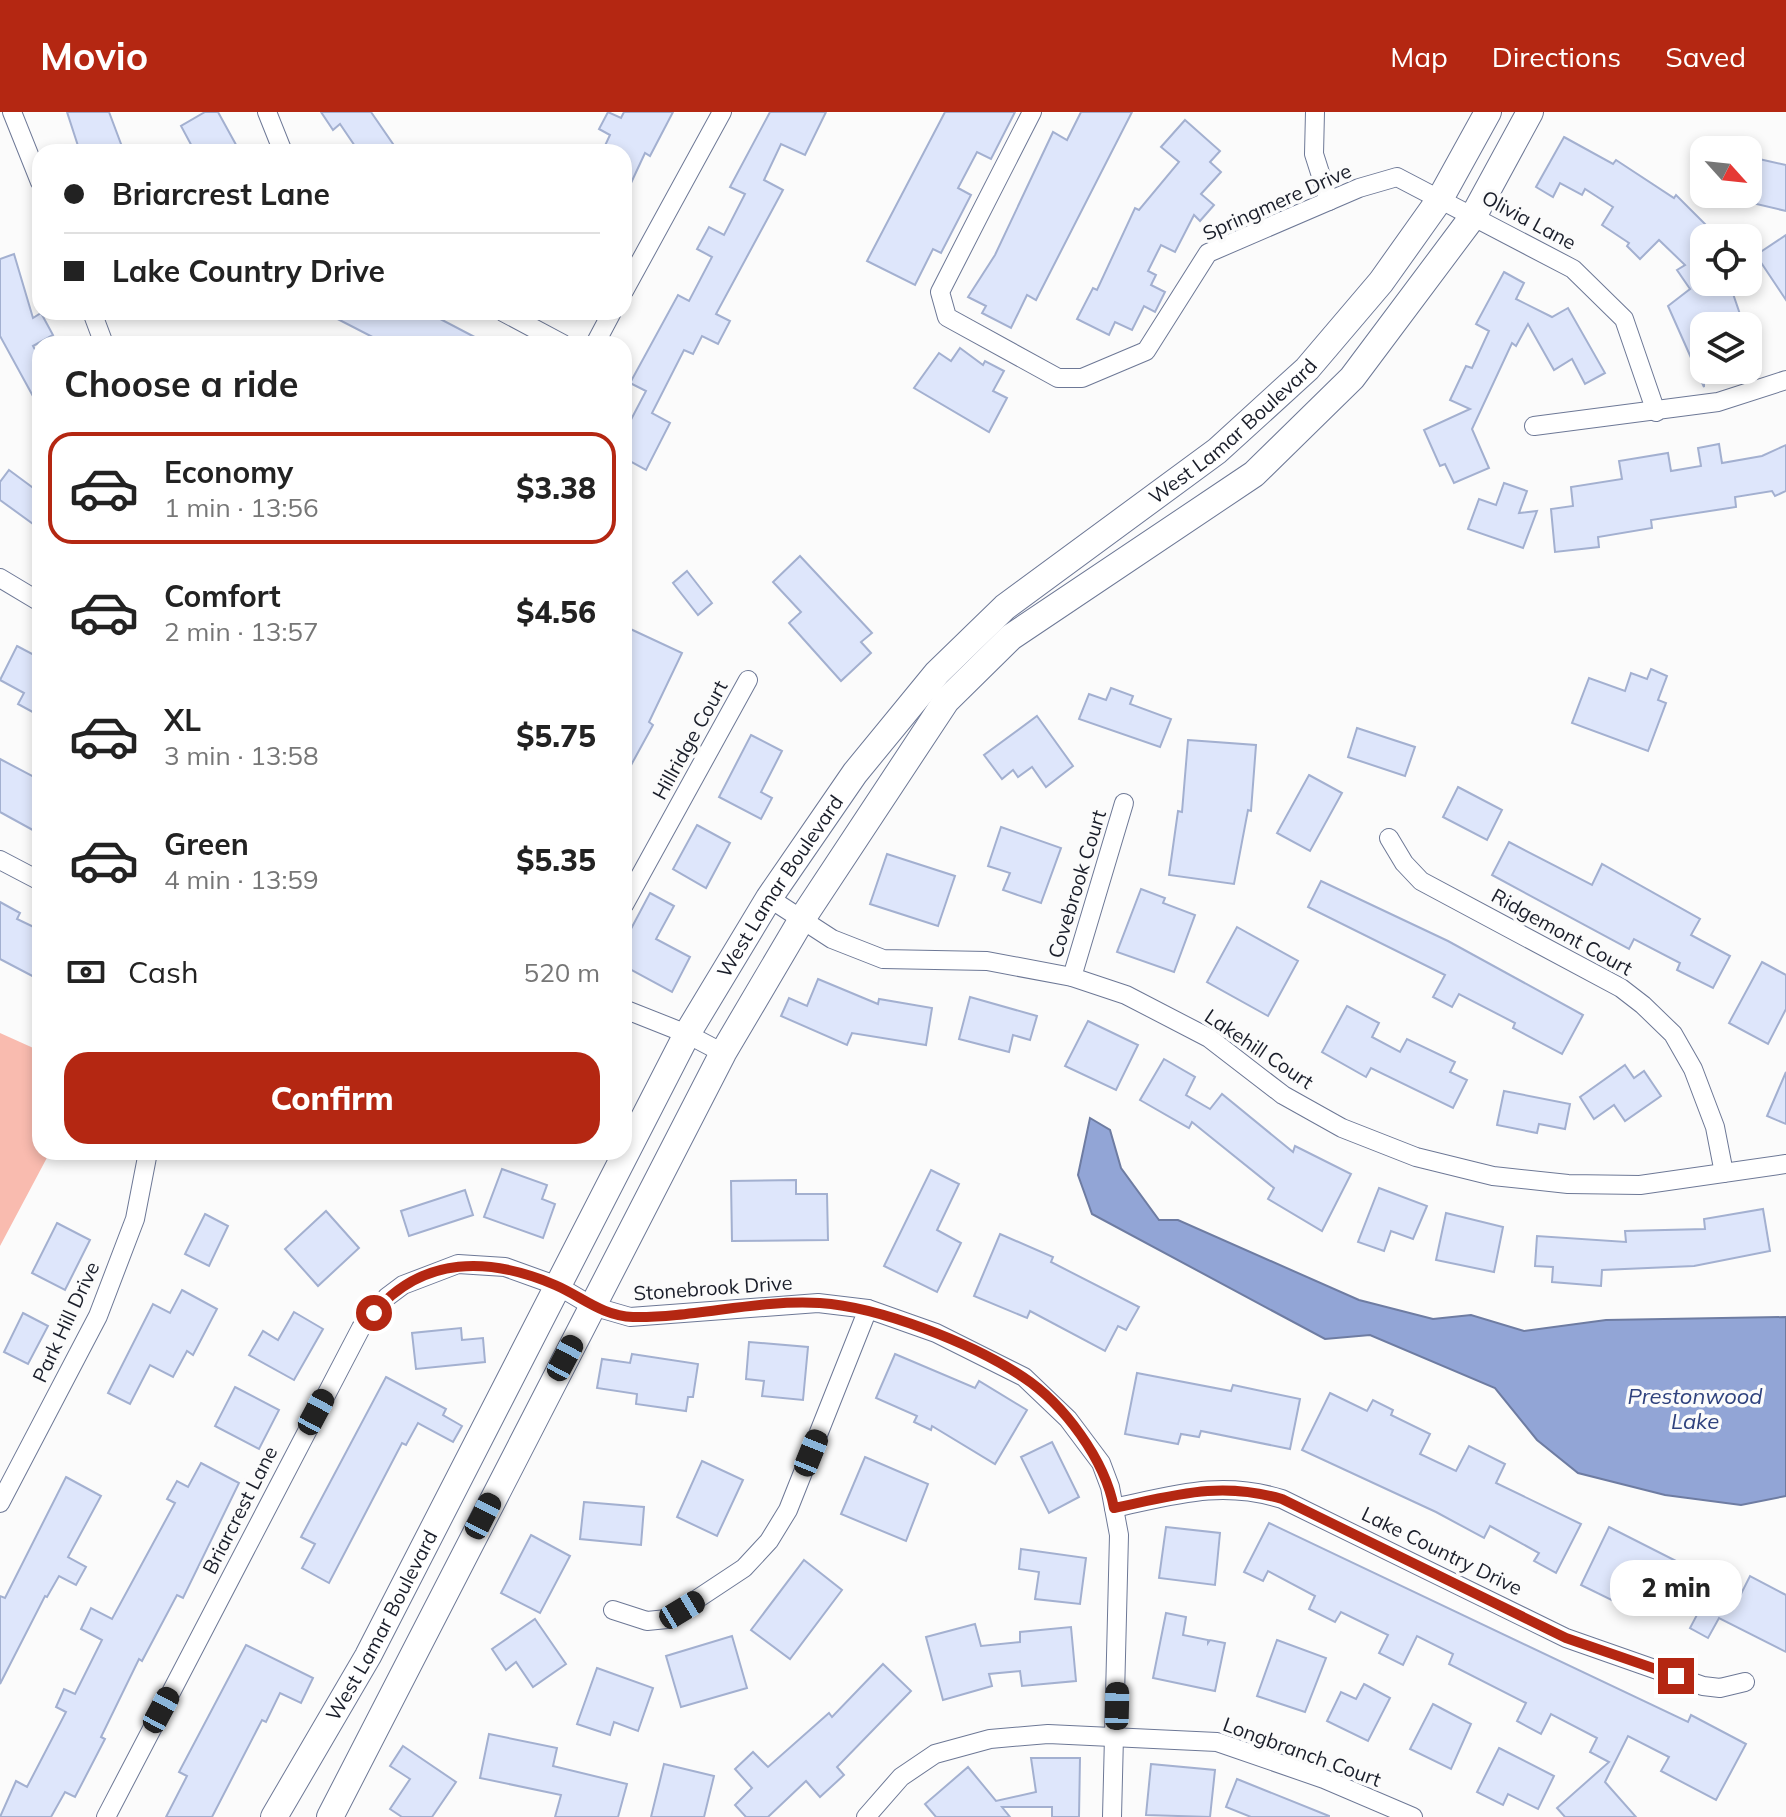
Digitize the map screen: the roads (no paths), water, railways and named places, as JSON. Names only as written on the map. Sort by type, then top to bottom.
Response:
[{"type":"main road","name":"West Lamar Boulevard","points":[[632,1141],[687,1034],[769,898],[855,773],[937,673],[1005,607],[1217,451],[1307,369],[1381,282],[1440,199],[1488,112]]},
{"type":"main road","name":"West Lamar Boulevard","points":[[330,1817],[723,1053],[802,919],[946,701],[1011,637],[1254,474],[1352,378],[1474,215],[1530,112]]},
{"type":"main road","name":"West Lamar Boulevard","points":[[274,1817],[368,1656],[622,1160]]},
{"type":"street","points":[[12,112],[32,162]]},
{"type":"street","points":[[267,112],[280,144]]},
{"type":"street","points":[[632,276],[722,112]]},
{"type":"street","name":"Springmere Drive","points":[[1032,112],[940,292],[947,317],[1058,378],[1082,378],[1146,351],[1208,253],[1329,201],[1397,177],[1440,199]]},
{"type":"street","points":[[1315,112],[1314,154],[1329,201]]},
{"type":"street","name":"Olivia Lane","points":[[1440,199],[1573,269],[1624,319],[1656,412]]},
{"type":"street","points":[[518,320],[548,336]]},
{"type":"street","points":[[1534,426],[1718,402],[1786,380]]},
{"type":"street","points":[[0,578],[32,597]]},
{"type":"street","name":"Hillridge Court","points":[[632,890],[748,680]]},
{"type":"street","name":"Covebrook Court","points":[[1072,977],[1124,803]]},
{"type":"street","name":"Ridgemont Court","points":[[1389,838],[1421,881],[1621,988],[1673,1034],[1705,1096],[1724,1173]]},
{"type":"street","points":[[0,860],[32,877]]},
{"type":"street","name":"Lakehill Court","points":[[769,898],[832,939],[883,959],[987,961],[1072,977],[1126,995],[1209,1038],[1283,1095],[1342,1128],[1416,1157],[1493,1176],[1568,1184],[1640,1185],[1786,1164]]},
{"type":"street","points":[[632,1012],[687,1034],[723,1053]]},
{"type":"street","name":"Park Hill Drive","points":[[0,1503],[98,1316],[135,1219],[146,1160]]},
{"type":"street","name":"Briarcrest Lane","points":[[106,1817],[361,1328],[387,1297],[403,1285],[458,1264],[505,1267],[558,1286],[592,1306]]},
{"type":"street","name":"Stonebrook Drive","points":[[592,1306],[630,1317],[818,1303],[868,1309],[936,1333],[1024,1377],[1068,1419],[1101,1463],[1119,1535],[1112,1817]]},
{"type":"street","points":[[613,1610],[647,1621],[667,1619],[744,1568],[769,1541],[788,1510],[868,1309]]},
{"type":"street","name":"Lake Country Drive","points":[[1114,1508],[1211,1488],[1251,1490],[1282,1499],[1566,1638],[1703,1686],[1720,1688],[1745,1682]]},
{"type":"street","name":"Longbranch Court","points":[[866,1817],[901,1777],[935,1754],[990,1739],[1048,1734],[1217,1742],[1324,1779],[1413,1817]]},
{"type":"water","name":"Prestonwood Lake","points":[[1090,1118],[1110,1130],[1121,1168],[1159,1220],[1178,1220],[1359,1300],[1433,1319],[1471,1315],[1524,1331],[1606,1320],[1786,1317],[1786,1496],[1741,1505],[1665,1495],[1578,1473],[1537,1440],[1495,1388],[1370,1335],[1325,1339],[1092,1214],[1078,1175]]}]
